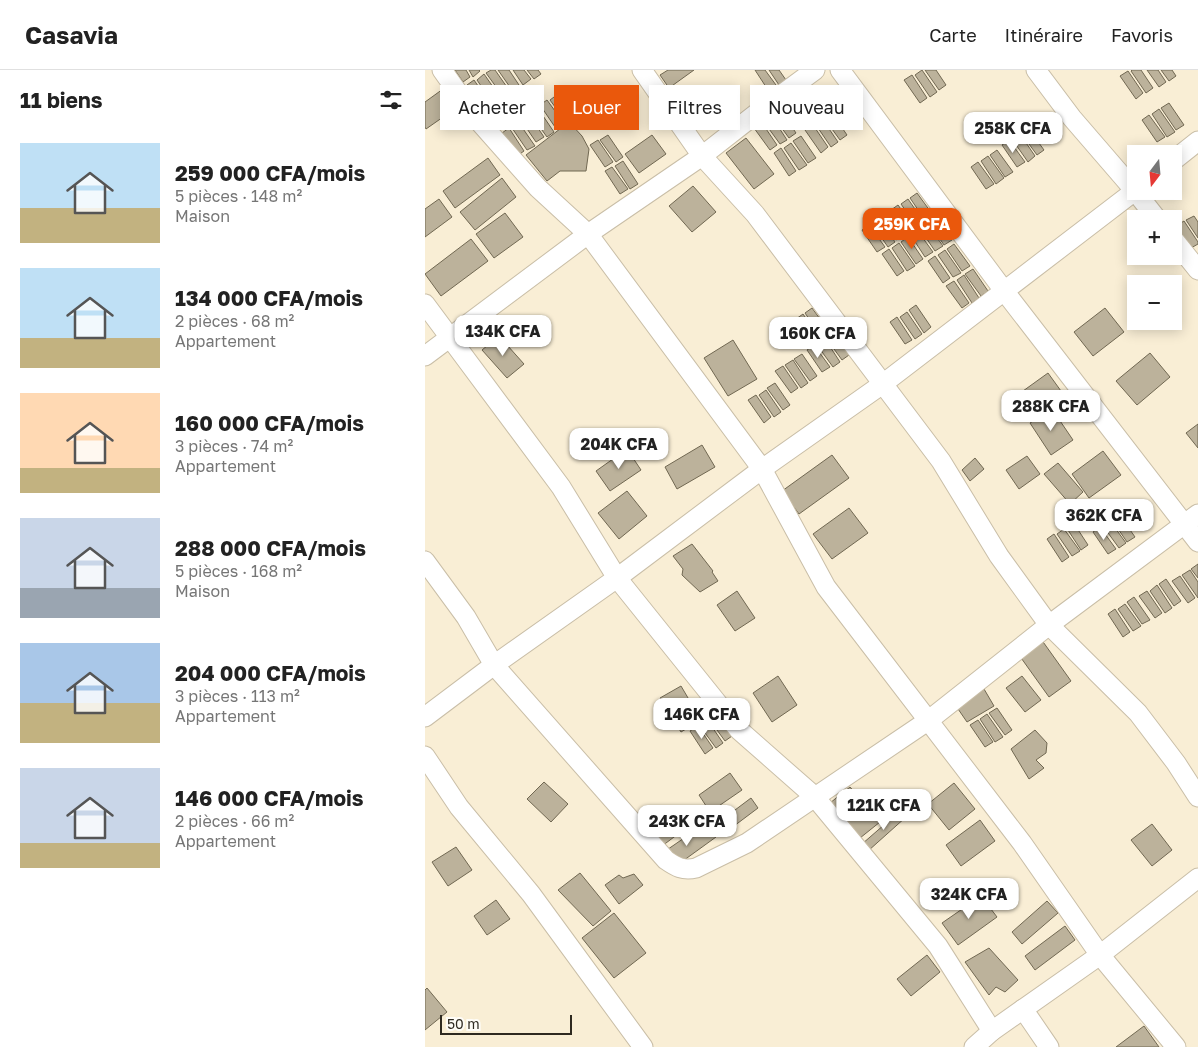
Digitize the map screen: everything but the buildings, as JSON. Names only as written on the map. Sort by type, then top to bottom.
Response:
[{"type":"street","points":[[442,70],[476,118],[538,188],[589,234],[762,469],[827,587],[1022,844],[1100,955],[1176,1047]]},
{"type":"street","points":[[643,70],[702,156],[755,214],[884,383],[941,461],[999,556],[1049,625],[1138,713],[1176,763],[1198,797]]},
{"type":"street","points":[[425,356],[589,234],[702,156],[815,70]]},
{"type":"street","points":[[840,70],[1005,292],[1191,519],[1198,542]]},
{"type":"street","points":[[1036,70],[1072,118],[1127,180]]},
{"type":"street","points":[[1183,153],[1198,141]]},
{"type":"street","points":[[425,717],[494,665],[617,578],[762,469],[884,383],[1127,197]]},
{"type":"street","points":[[1182,250],[1198,270]]},
{"type":"street","points":[[425,304],[561,487],[617,578],[739,730],[814,796],[938,946],[992,1031]]},
{"type":"street","points":[[425,561],[465,617],[494,665],[666,860],[678,868],[687,870],[696,868],[747,843],[929,720],[1049,625],[1191,519]]},
{"type":"street","points":[[425,756],[459,807],[531,894],[643,1047]]},
{"type":"street","points":[[974,1047],[992,1031],[1100,955],[1198,878]]},
{"type":"street","points":[[1023,1009],[1049,1047]]}]
